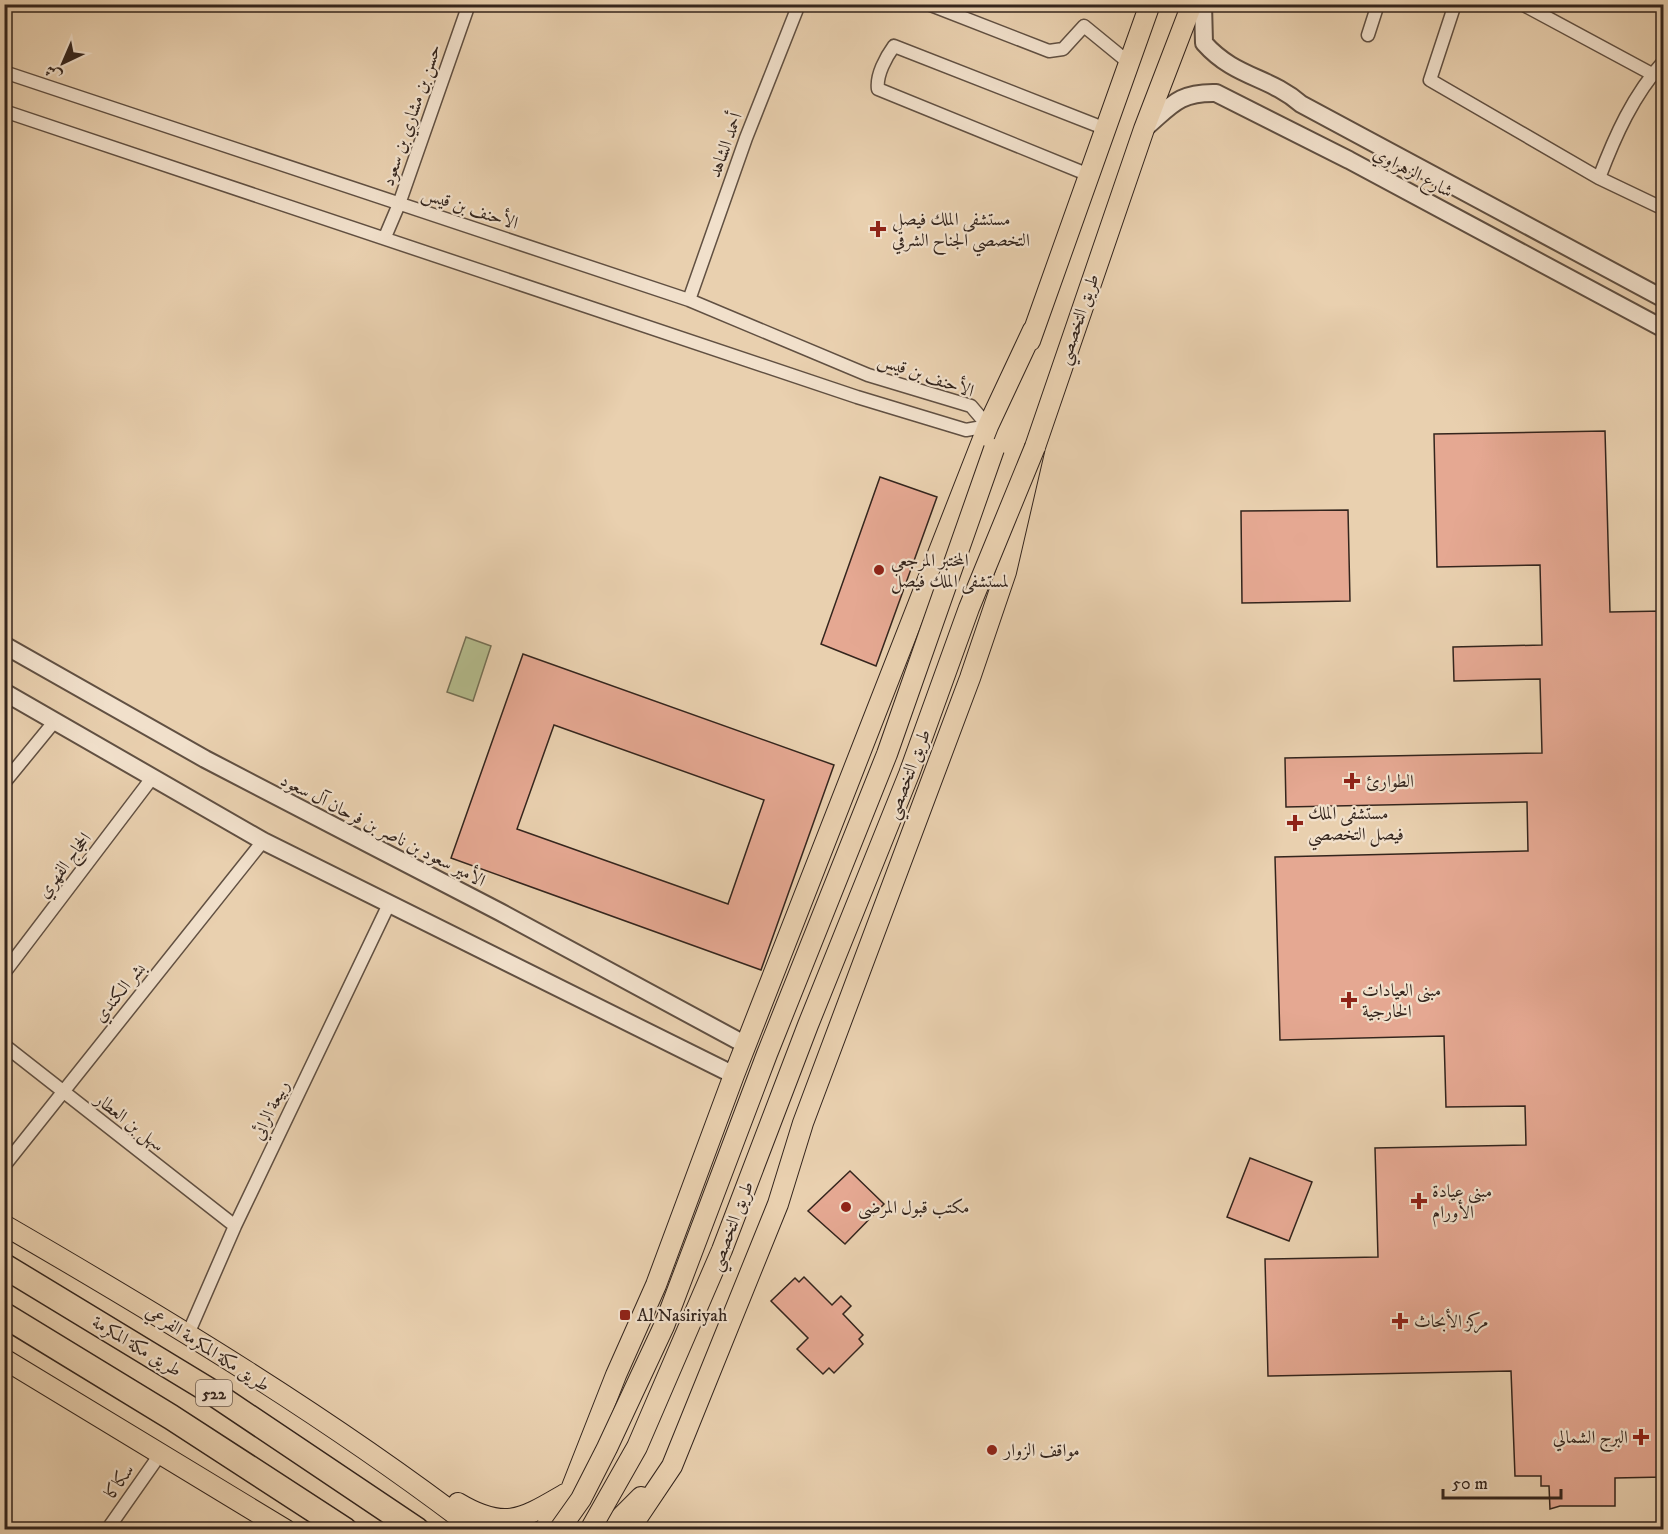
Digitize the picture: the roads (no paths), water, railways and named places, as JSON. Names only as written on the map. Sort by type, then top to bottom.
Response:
[{"type":"highway","name":"طريق مكة المكرمة","points":[[4,1266],[210,1391],[417,1530]]},
{"type":"highway","name":"522","points":[[4,1315],[171,1416],[345,1530]]},
{"type":"main road","name":"طريق التخصصي","points":[[559,1530],[581,1499],[664,1326],[767,1054],[887,754],[994,449],[1033,330],[1150,4]]},
{"type":"main road","name":"طريق التخصصي","points":[[591,1530],[637,1447],[722,1250],[808,1025],[909,774],[969,608],[1035,447],[1144,129],[1192,4]]},
{"type":"main road","points":[[544,1530],[570,1492],[618,1368],[656,1285],[734,1075],[988,426],[1033,330]]},
{"type":"main road","points":[[646,1530],[778,1204],[803,1123],[970,678],[1006,572],[1035,447]]},
{"type":"main road","name":"طريق مكة المكرمة الفرعي","points":[[4,1225],[188,1334],[408,1478]]},
{"type":"main road","points":[[4,1359],[286,1530]]},
{"type":"main road","points":[[608,1530],[672,1466]]},
{"type":"main road","points":[[629,1530],[672,1466]]},
{"type":"main road","points":[[408,1478],[446,1496],[478,1515],[509,1521],[537,1510],[570,1492]]},
{"type":"main road","points":[[408,1478],[465,1530]]},
{"type":"main road","points":[[408,1478],[476,1530]]},
{"type":"main road","points":[[570,1492],[575,1513],[584,1525],[595,1530]]},
{"type":"street","name":"حسن بن مشاري بن سعود","points":[[385,237],[399,204],[469,4]]},
{"type":"street","name":"أحمد الشاهد","points":[[689,300],[746,138],[799,4]]},
{"type":"street","points":[[928,4],[1049,51],[1063,49],[1084,26],[1128,62]]},
{"type":"street","points":[[1203,4],[1204,43],[1214,55],[1232,68],[1287,92],[1301,104],[1664,299]]},
{"type":"street","points":[[1368,35],[1378,4]]},
{"type":"street","points":[[1455,4],[1430,80],[1599,178],[1664,210]]},
{"type":"street","points":[[1522,4],[1652,74]]},
{"type":"street","points":[[1089,174],[878,89],[877,83],[888,54],[894,46],[1106,129]]},
{"type":"street","points":[[1599,178],[1619,127],[1652,74],[1664,61]]},
{"type":"street","name":"الأحنف بن قيس","points":[[4,72],[689,300],[868,375],[971,406],[988,426]]},
{"type":"street","name":"شارع الزهراوي","points":[[1144,129],[1182,96],[1197,92],[1216,93],[1664,329]]},
{"type":"street","points":[[1288,129],[1301,104]]},
{"type":"street","points":[[4,111],[857,397],[966,430],[988,426]]},
{"type":"street","name":"الأمير سعود بن ناصر بن فرحان آل سعود","points":[[4,645],[205,759],[746,1045]]},
{"type":"street","points":[[4,692],[263,841],[734,1075]]},
{"type":"street","points":[[4,783],[54,722]]},
{"type":"street","name":"الحجاج الفهري","points":[[4,973],[152,778]]},
{"type":"street","name":"بشر الكندي","points":[[4,1167],[263,841]]},
{"type":"street","name":"ربيعة الرائي","points":[[188,1334],[235,1226],[389,904]]},
{"type":"street","name":"سهل بن العطار","points":[[4,1045],[235,1226]]},
{"type":"street","name":"سكاكا","points":[[107,1530],[161,1453]]},
{"type":"place","name":"مستشفى الملك فيصل التخصصي الجناح الشرقي","points":[[878,229]]},
{"type":"place","name":"المختبر المرجعي لمستشفى الملك فيصل","points":[[879,570]]},
{"type":"place","name":"الطوارئ","points":[[1352,781]]},
{"type":"place","name":"مستشفى الملك فيصل التخصصي","points":[[1295,823]]},
{"type":"place","name":"مبنى العيادات الخارجية","points":[[1349,1000]]},
{"type":"place","name":"مبنى عيادة الأورام","points":[[1419,1201]]},
{"type":"place","name":"مكتب قبول المرضى","points":[[846,1207]]},
{"type":"place","name":"Al Nasiriyah","points":[[625,1315]]},
{"type":"place","name":"مركز الأبحاث","points":[[1400,1321]]},
{"type":"place","name":"البرج الشمالي","points":[[1641,1437]]},
{"type":"place","name":"مواقف الزوار","points":[[992,1450]]}]
